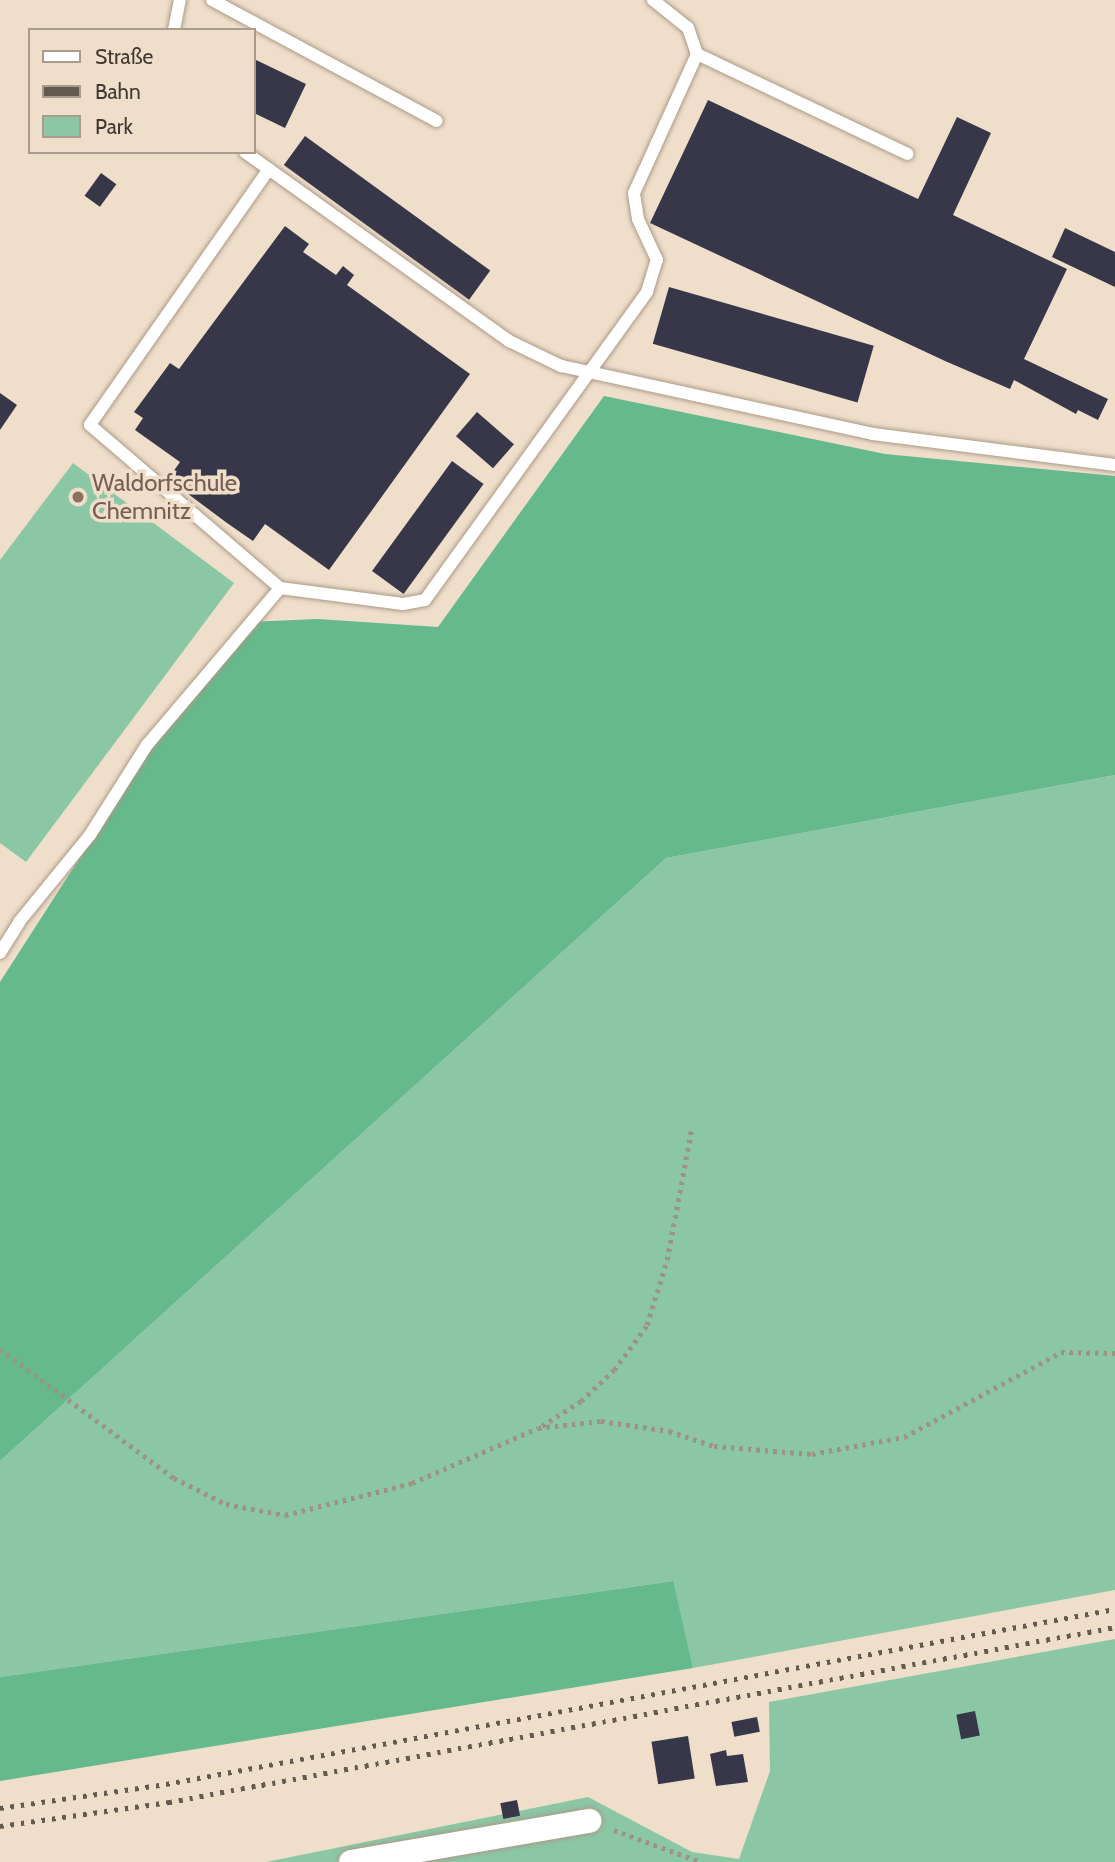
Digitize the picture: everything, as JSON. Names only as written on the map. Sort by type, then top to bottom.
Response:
[{"type":"street","points":[[351,1862],[589,1821]]},
{"type":"lane","points":[[173,28],[180,0]]},
{"type":"lane","points":[[212,0],[436,121]]},
{"type":"lane","points":[[269,169],[90,425],[280,588],[403,604],[425,600],[592,373],[647,292],[657,260],[638,219],[634,193],[697,54],[688,28],[653,0]]},
{"type":"lane","points":[[697,54],[908,154]]},
{"type":"lane","points":[[248,154],[509,341],[561,366],[873,434],[1115,465]]},
{"type":"lane","points":[[0,953],[19,922],[90,835],[147,745],[280,588]]},
{"type":"path","points":[[0,1349],[174,1478],[226,1504],[285,1515],[412,1483],[538,1428],[581,1401],[606,1378],[647,1325],[667,1260],[692,1126]]},
{"type":"path","points":[[538,1428],[601,1421],[669,1431],[714,1446],[812,1454],[904,1437],[1061,1352],[1115,1353]]},
{"type":"path","points":[[589,1821],[702,1862]]},
{"type":"green space","points":[[604,396],[885,454],[1115,476],[1115,775],[666,858],[0,1461],[0,982],[196,677],[246,622],[317,619],[438,627]]},
{"type":"green space","points":[[73,463],[234,583],[26,862],[0,843],[0,560]]},
{"type":"green space","points":[[1115,775],[1115,1590],[693,1668],[672,1581],[0,1677],[0,1461],[666,858]]},
{"type":"green space","points":[[673,1581],[693,1668],[0,1781],[0,1677]]},
{"type":"green space","points":[[1115,1639],[1115,1862],[266,1862],[588,1797],[692,1852],[739,1859],[770,1771],[769,1702]]},
{"type":"building","points":[[256,60],[306,84],[285,128],[256,114]]},
{"type":"building","points":[[708,100],[918,199],[957,117],[991,133],[953,215],[1067,269],[1024,359],[1108,399],[1098,420],[1078,410],[1076,414],[1014,380],[1010,389],[945,361],[650,223]]},
{"type":"building","points":[[305,136],[490,271],[469,300],[284,165]]},
{"type":"building","points":[[101,173],[116,184],[100,207],[85,196]]},
{"type":"building","points":[[285,226],[309,244],[303,252],[336,275],[343,266],[354,275],[347,285],[470,374],[329,570],[265,524],[253,541],[227,523],[168,479],[180,462],[135,430],[143,418],[134,412],[170,363],[179,369]]},
{"type":"building","points":[[1065,228],[1115,252],[1115,287],[1052,257]]},
{"type":"building","points":[[669,287],[874,346],[857,402],[653,344]]},
{"type":"building","points":[[0,393],[17,405],[0,430]]},
{"type":"building","points":[[477,412],[514,444],[493,468],[456,436]]},
{"type":"building","points":[[452,461],[484,484],[404,594],[372,571]]},
{"type":"building","points":[[975,1711],[980,1736],[961,1739],[956,1715]]},
{"type":"building","points":[[757,1717],[760,1732],[734,1737],[731,1722]]},
{"type":"building","points":[[688,1736],[695,1778],[658,1784],[651,1742]]},
{"type":"building","points":[[726,1750],[727,1756],[743,1754],[748,1782],[716,1786],[710,1754]]},
{"type":"building","points":[[517,1800],[520,1816],[503,1819],[500,1803]]},
{"type":"railway","points":[[0,1808],[166,1784],[1115,1609]]},
{"type":"railway","points":[[0,1826],[169,1802],[1115,1627]]},
{"type":"place","name":"Waldorfschule Chemnitz","points":[[78,497]]}]
